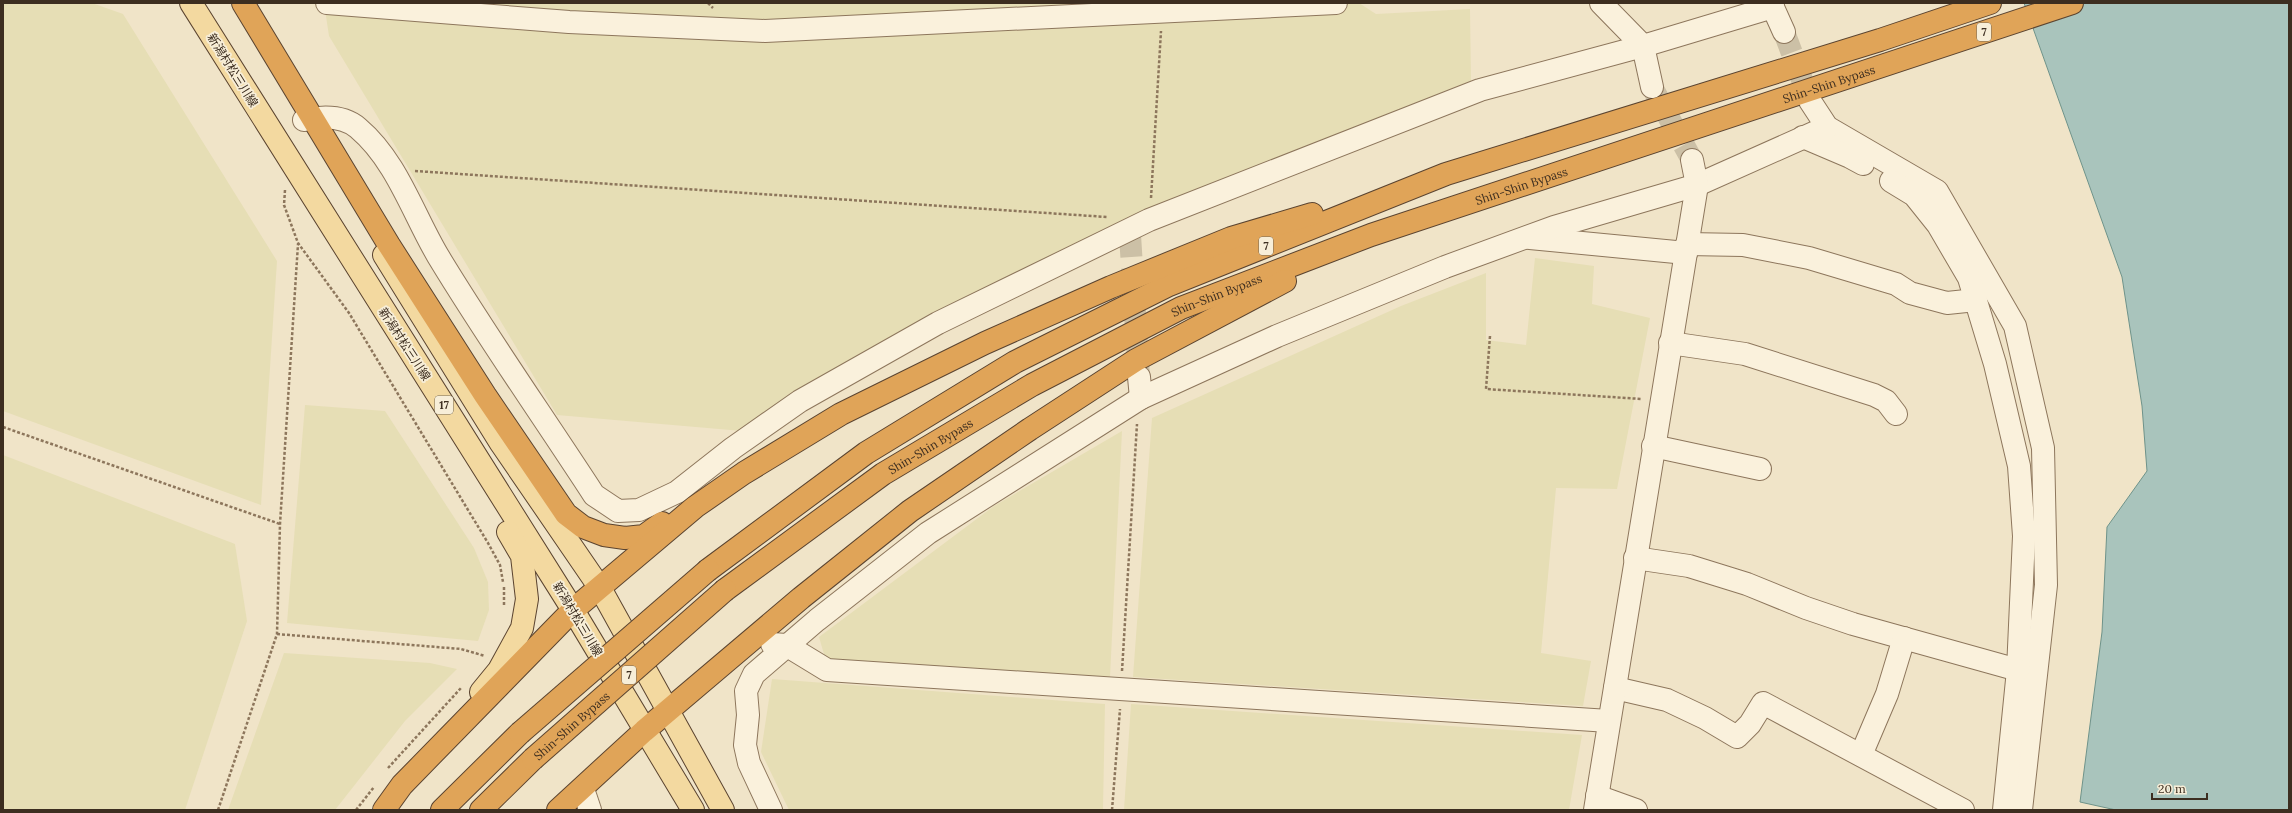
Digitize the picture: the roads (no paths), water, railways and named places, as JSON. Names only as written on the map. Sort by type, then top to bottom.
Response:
[{"type":"highway","points":[[243,3],[309,119],[485,395],[566,514],[583,527],[604,535],[625,538],[644,536],[684,496],[736,480]]},
{"type":"highway","name":"7","points":[[442,810],[520,733],[708,570],[866,453],[1016,362],[1169,285],[1446,174],[1880,40],[1990,3]]},
{"type":"highway","name":"Shin-Shin Bypass","points":[[481,810],[533,759],[726,590],[883,474],[1032,385],[1181,308],[1371,235],[2072,3]]},
{"type":"highway","points":[[384,810],[402,785],[573,610],[695,507],[841,414],[985,343],[1111,287],[1231,238],[1446,174]]},
{"type":"highway","points":[[558,810],[583,789],[644,731],[801,598],[910,511],[1030,429],[1136,360],[1371,235]]},
{"type":"main road","name":"新潟村松三川線","points":[[190,3],[573,610],[644,731],[693,810]]},
{"type":"main road","name":"17","points":[[234,3],[309,119],[416,310],[470,396],[600,588],[723,810]]},
{"type":"main road","points":[[429,757],[499,670],[522,628],[527,599],[522,556],[482,485],[446,430],[445,407]]},
{"type":"street","points":[[327,3],[569,22],[765,31],[1162,13],[1336,3]]},
{"type":"street","points":[[1601,3],[1643,46],[1652,87]]},
{"type":"street","points":[[309,119],[339,118],[357,127],[372,141],[392,169],[438,256],[594,494],[618,511],[639,510],[684,496],[734,448],[800,401],[938,323],[1150,220],[1480,90],[1643,46],[1772,5],[1784,32]]},
{"type":"street","points":[[1810,101],[1827,127],[1937,191],[2015,326],[2043,448],[2046,577],[2022,810]]},
{"type":"street","points":[[771,810],[749,763],[745,745],[748,715],[746,691],[754,674],[786,645],[928,533],[1140,388],[1277,336],[1445,267],[1525,237],[1697,185],[1827,127]]},
{"type":"street","points":[[1803,137],[1850,156],[1914,195],[1938,225],[1969,278],[1976,300],[1995,364],[2020,466],[2024,536],[2018,670],[2004,810]]},
{"type":"street","points":[[1636,810],[1596,803],[1653,446],[1697,185],[1692,160]]},
{"type":"street","points":[[1130,235],[1150,220]]},
{"type":"street","points":[[1525,237],[1686,248],[1743,245],[1809,258],[1896,284],[1910,293],[1947,303],[1976,300]]},
{"type":"street","points":[[1670,342],[1745,354],[1780,364],[1874,395],[1886,401],[1896,414]]},
{"type":"street","points":[[1653,446],[1760,469]]},
{"type":"street","points":[[1635,558],[1690,566],[1747,584],[1830,617],[2018,670]]},
{"type":"street","points":[[1861,755],[1887,694],[1904,638]]},
{"type":"street","points":[[749,642],[786,645],[827,670],[1121,691],[1609,721]]},
{"type":"street","points":[[1615,688],[1667,700],[1705,718],[1737,737],[1750,724],[1763,703],[1963,810]]},
{"type":"street","points":[[583,789],[590,810]]},
{"type":"water","points":[[2024,3],[2289,3],[2289,810],[2116,810],[2080,802],[2102,632],[2107,527],[2147,471],[2142,406],[2122,277]]},
{"type":"tunnel","points":[[1784,32],[1810,101]]},
{"type":"tunnel","points":[[1652,87],[1692,160]]},
{"type":"tunnel","points":[[1130,235],[1139,377]]}]
